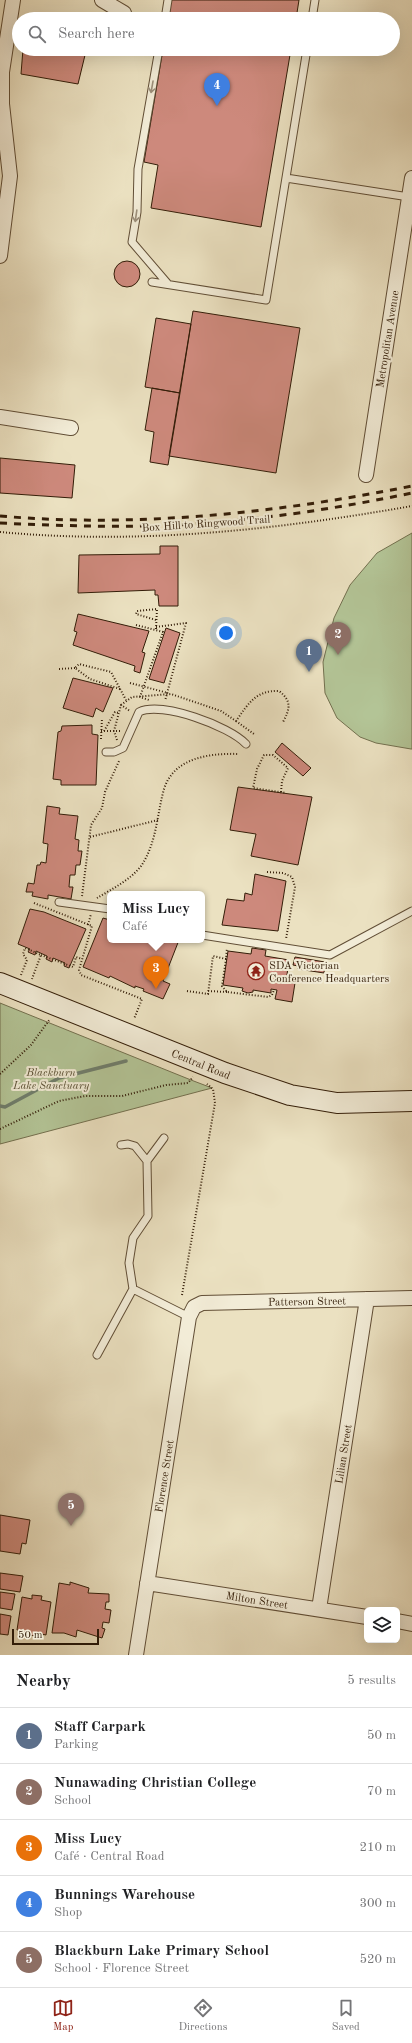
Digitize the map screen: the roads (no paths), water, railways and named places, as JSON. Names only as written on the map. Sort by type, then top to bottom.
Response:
[{"type":"street","points":[[0,256],[10,176],[2,104],[2,72],[13,0]]},
{"type":"street","points":[[102,0],[122,12]]},
{"type":"street","name":"Metropolitan Avenue","points":[[366,475],[412,178]]},
{"type":"street","points":[[0,417],[71,428]]},
{"type":"street","name":"Central Road","points":[[0,983],[197,1068],[318,1101],[337,1103],[412,1101]]},
{"type":"street","name":"Patterson Street","points":[[189,1317],[194,1307],[202,1303],[412,1298]]},
{"type":"street","name":"Lilian Street","points":[[319,1609],[367,1299]]},
{"type":"street","name":"Florence Street","points":[[136,1655],[189,1317]]},
{"type":"street","name":"Milton Street","points":[[147,1582],[364,1616]]},
{"type":"street","points":[[400,1622],[412,1624]]},
{"type":"lane","points":[[165,12],[168,0]]},
{"type":"lane","points":[[313,12],[315,0]]},
{"type":"lane","points":[[158,56],[138,169],[137,212],[132,242],[168,284]]},
{"type":"lane","points":[[152,282],[266,300],[306,56]]},
{"type":"lane","points":[[286,178],[409,197]]},
{"type":"lane","points":[[106,752],[120,750],[128,740],[139,712],[150,708],[168,710],[204,721],[236,736],[246,744]]},
{"type":"lane","points":[[59,902],[94,903],[107,908]]},
{"type":"lane","points":[[205,935],[330,955],[412,911]]},
{"type":"lane","points":[[97,1355],[133,1289],[129,1263],[133,1238],[148,1216],[147,1161],[164,1138]]},
{"type":"lane","points":[[121,1145],[128,1144],[135,1146],[147,1161]]},
{"type":"lane","points":[[133,1289],[189,1317]]},
{"type":"waterway","points":[[0,1106],[5,1107],[59,1078],[126,1061]]},
{"type":"railway","points":[[0,516],[103,520],[207,516],[310,504],[412,486]]},
{"type":"railway","points":[[0,523],[97,526],[193,524],[303,512],[412,493]]},
{"type":"place","name":"Bunnings Warehouse","points":[[217,106]]},
{"type":"place","name":"Nunawading Christian College","points":[[338,655]]},
{"type":"place","name":"Staff Carpark","points":[[309,672]]},
{"type":"place","name":"SDA Victorian Conference Headquarters","points":[[256,971]]},
{"type":"place","name":"Miss Lucy","points":[[156,989]]},
{"type":"place","name":"Blackburn Lake Primary School","points":[[71,1526]]},
{"type":"park label","name":"Blackburn Lake Sanctuary","points":[[51,1078]]}]
